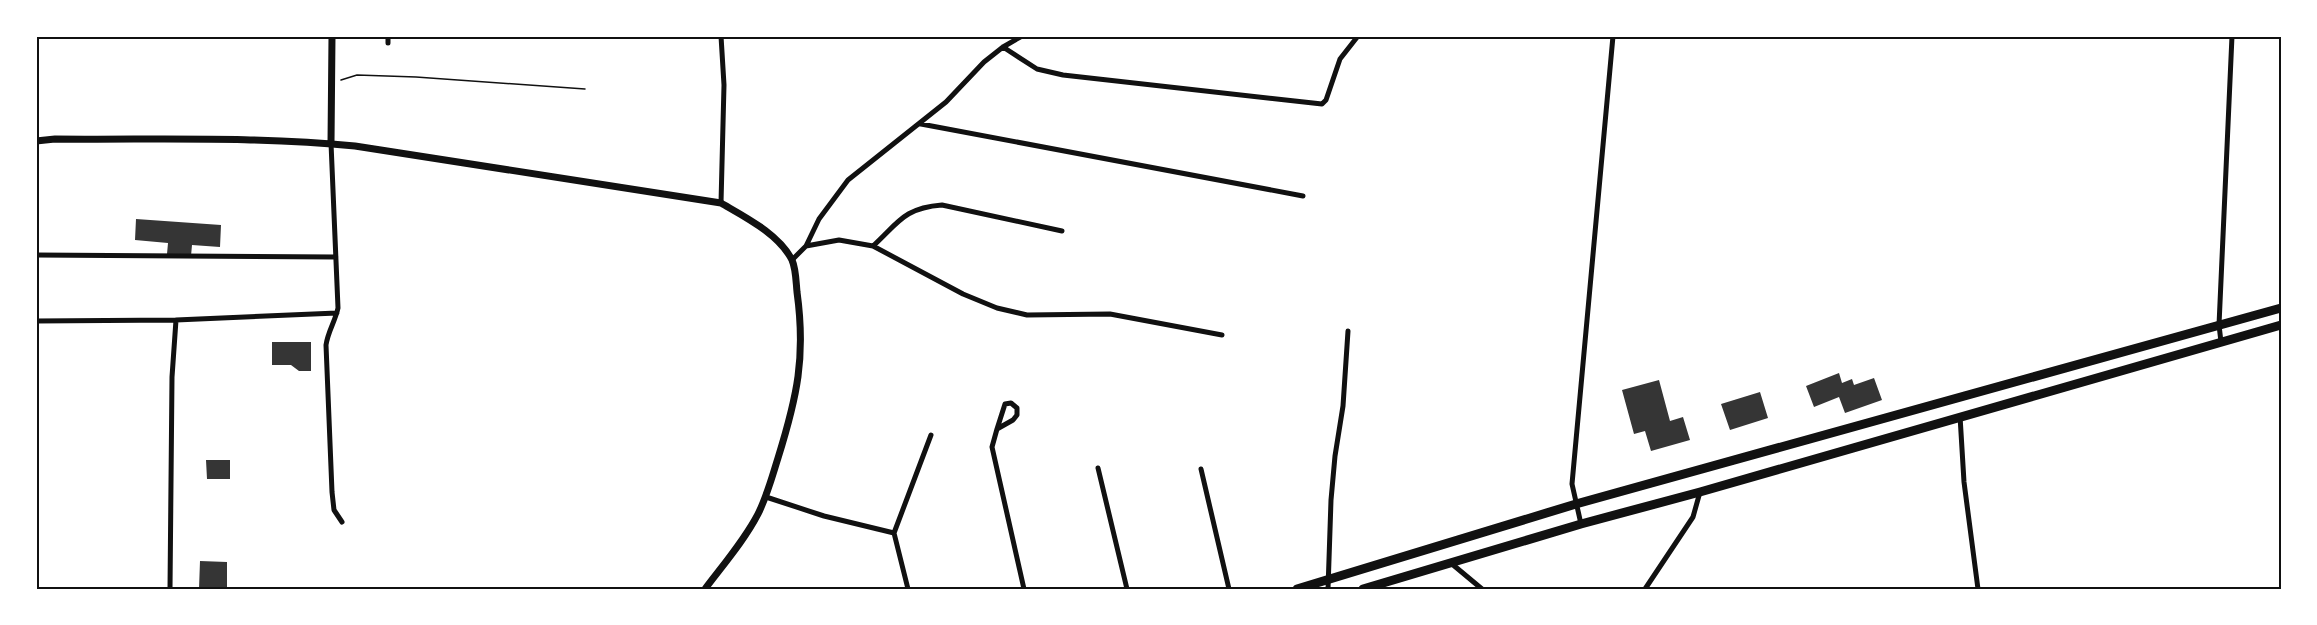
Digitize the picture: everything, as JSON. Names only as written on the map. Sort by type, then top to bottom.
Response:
[{"type":"highway","points":[[1297,589],[1576,504],[2281,308]]},
{"type":"highway","points":[[1363,589],[1581,524],[1701,492],[1960,416],[2281,326]]},
{"type":"street","points":[[332,36],[331,143],[337,314],[327,334],[326,345],[332,492],[334,510],[342,522]]},
{"type":"street","points":[[388,36],[388,43]]},
{"type":"street","points":[[721,36],[724,85],[721,203]]},
{"type":"street","points":[[792,261],[806,246],[819,219],[848,180],[893,142],[921,124],[1002,47],[1022,36]]},
{"type":"street","points":[[1002,47],[1037,69],[1063,75],[1322,104],[1326,100],[1340,59],[1358,36]]},
{"type":"street","points":[[1581,524],[1572,484],[1613,36]]},
{"type":"street","points":[[2221,342],[2219,325],[2232,36]]},
{"type":"street","points":[[921,124],[1303,196]]},
{"type":"street","points":[[36,141],[55,139],[222,140],[331,143],[721,203],[775,239],[792,261],[801,315],[802,351],[799,378],[786,432],[766,497],[746,533],[705,589]]},
{"type":"street","points":[[873,246],[899,220],[913,210],[929,206],[942,206],[1062,231]]},
{"type":"street","points":[[806,246],[839,240],[873,246],[963,294],[997,308],[1027,315],[1110,314],[1222,335]]},
{"type":"street","points":[[36,255],[336,257]]},
{"type":"street","points":[[36,321],[176,320],[337,314]]},
{"type":"street","points":[[170,589],[172,389],[176,320]]},
{"type":"street","points":[[1328,589],[1331,500],[1343,406],[1348,331]]},
{"type":"street","points":[[997,429],[1013,420],[1017,415],[1017,408],[1011,403],[1005,404],[1002,409],[992,447],[1024,589]]},
{"type":"street","points":[[1960,416],[1963,472],[1978,589]]},
{"type":"street","points":[[908,589],[894,533],[931,435]]},
{"type":"street","points":[[1098,468],[1127,589]]},
{"type":"street","points":[[1201,469],[1229,589]]},
{"type":"street","points":[[1645,589],[1693,517],[1701,492]]},
{"type":"street","points":[[766,497],[824,516],[894,533]]},
{"type":"street","points":[[1452,564],[1482,589]]},
{"type":"path","points":[[331,83],[357,75],[585,89]]},
{"type":"building","points":[[136,219],[221,225],[220,247],[192,245],[191,256],[167,254],[168,243],[135,240]]},
{"type":"building","points":[[272,342],[311,342],[311,371],[299,371],[291,365],[272,365]]},
{"type":"building","points":[[1839,373],[1842,383],[1852,379],[1854,385],[1874,378],[1882,400],[1845,413],[1839,397],[1814,407],[1806,386]]},
{"type":"building","points":[[1659,380],[1670,421],[1683,417],[1690,440],[1651,451],[1645,431],[1634,434],[1622,390]]},
{"type":"building","points":[[1760,392],[1768,418],[1730,430],[1721,404]]},
{"type":"building","points":[[206,460],[230,460],[230,479],[207,479]]},
{"type":"building","points":[[200,561],[227,562],[227,589],[199,589]]}]
